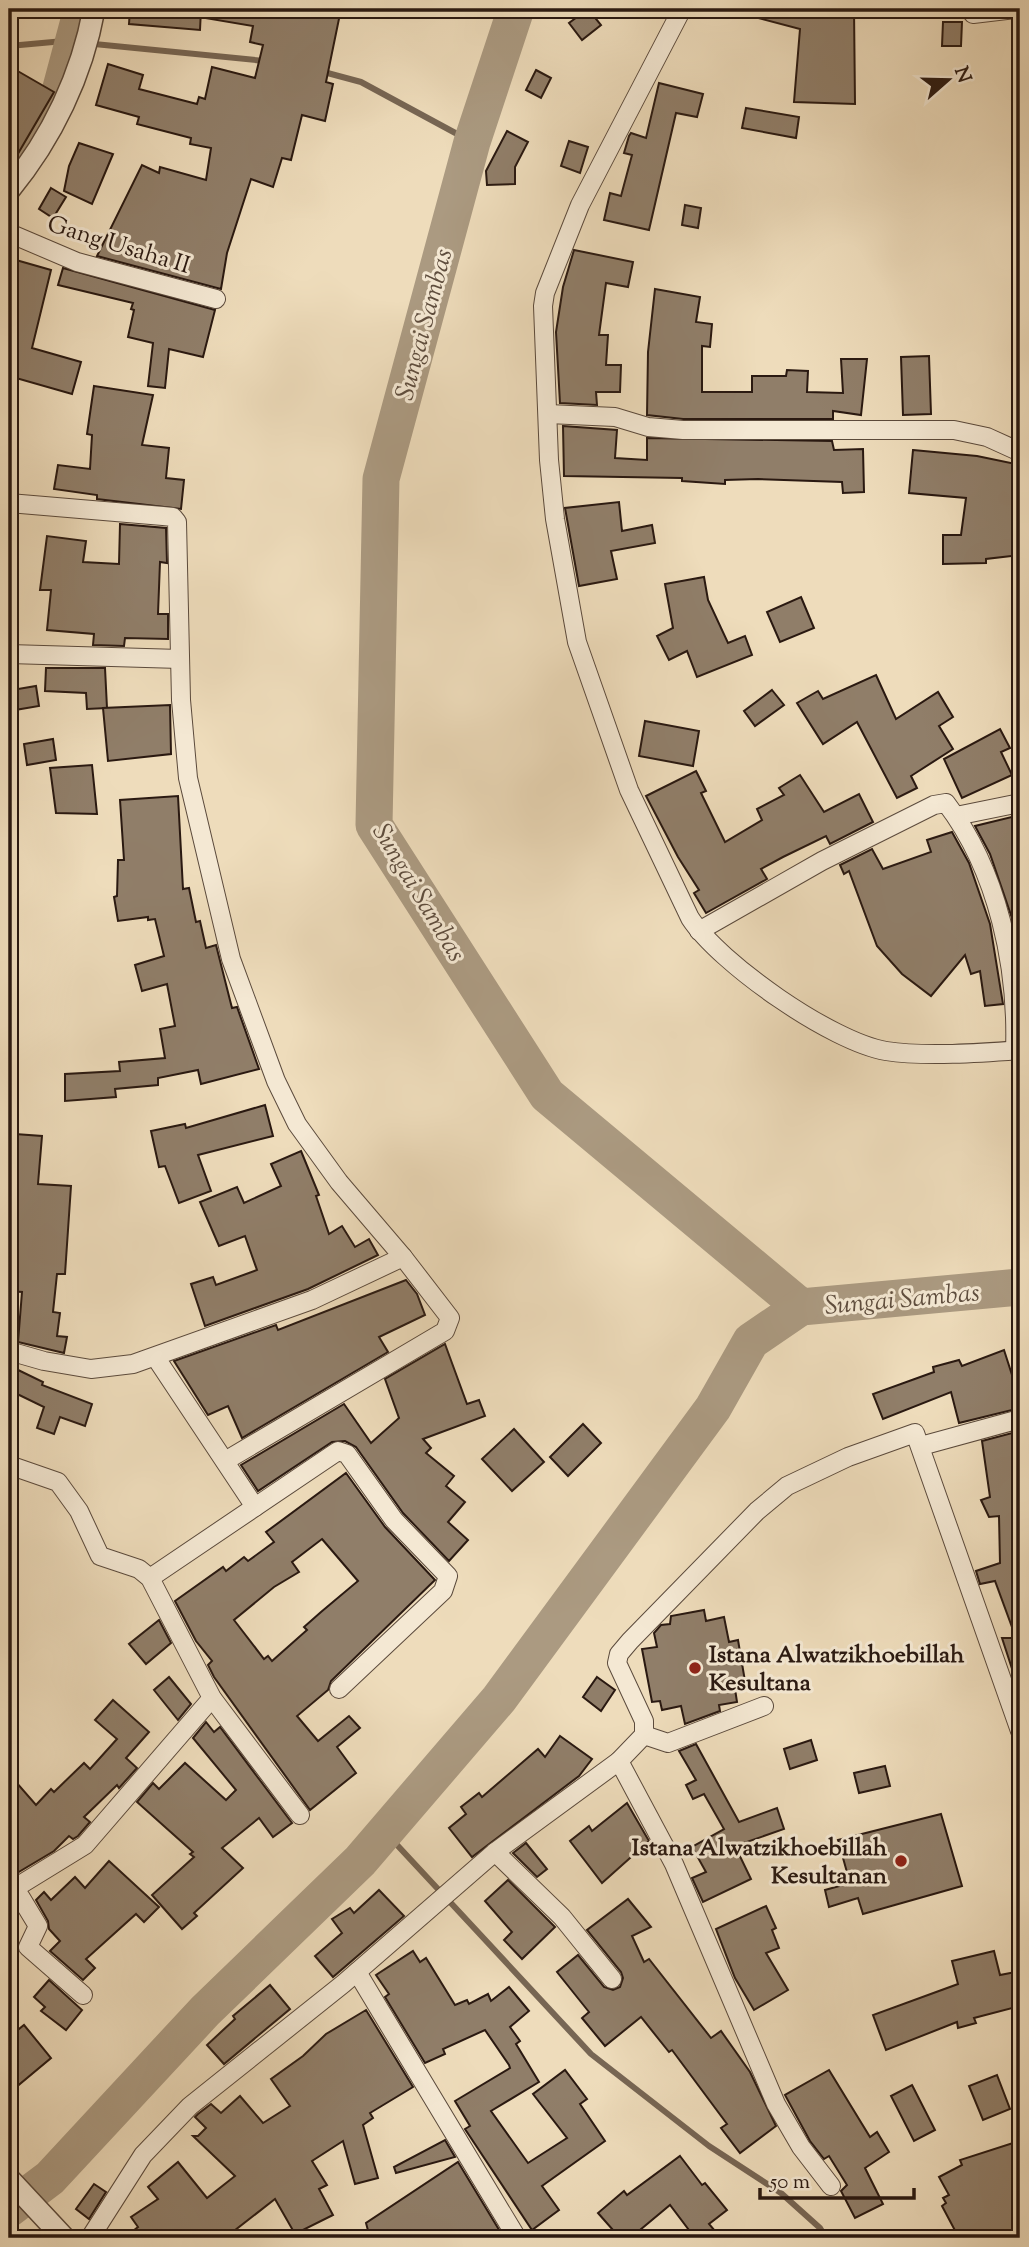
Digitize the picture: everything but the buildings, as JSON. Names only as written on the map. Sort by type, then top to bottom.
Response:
[{"type":"street","points":[[682,9],[603,158],[545,293],[548,414],[555,519],[581,655],[629,790],[699,931],[732,963],[779,999],[864,1044],[896,1052],[1018,1051],[1013,974],[984,870],[956,816],[946,803],[934,805],[821,862],[699,931]]},
{"type":"street","points":[[973,14],[1015,9]]},
{"type":"street","points":[[9,190],[61,113],[78,70],[94,12]]},
{"type":"street","name":"Gang Usaha II","points":[[9,233],[77,262],[216,299]]},
{"type":"street","points":[[548,414],[615,416],[648,427],[683,430],[954,430],[986,437],[1020,452]]},
{"type":"street","points":[[9,503],[173,517],[180,528],[180,659],[186,752],[199,831],[231,959],[276,1081],[310,1142],[447,1312],[449,1324],[445,1331],[225,1461]]},
{"type":"street","points":[[9,653],[180,659]]},
{"type":"street","points":[[956,816],[1020,803]]},
{"type":"street","points":[[9,1351],[44,1361],[91,1369],[133,1364],[312,1300],[403,1257]]},
{"type":"street","points":[[156,1357],[255,1507]]},
{"type":"street","points":[[921,1446],[1020,1419]]},
{"type":"street","points":[[90,2238],[143,2155],[160,2135],[215,2084],[357,1972],[454,1884],[619,1760],[644,1735],[644,1721],[617,1663],[619,1654],[757,1511],[787,1486],[848,1457],[915,1433],[1020,1731]]},
{"type":"street","points":[[150,1578],[338,1451],[347,1454],[394,1520],[448,1576],[443,1591],[339,1689]]},
{"type":"street","points":[[9,1465],[58,1482],[79,1511],[100,1556],[139,1569],[150,1578],[212,1698],[300,1815]]},
{"type":"street","points":[[83,1996],[28,1947],[38,1926],[15,1888],[85,1845],[212,1698]]},
{"type":"street","points":[[644,1735],[668,1743],[764,1706]]},
{"type":"street","points":[[619,1760],[674,1864],[776,2104],[801,2147],[831,2186]]},
{"type":"street","points":[[495,1852],[562,1917],[611,1979]]},
{"type":"street","points":[[357,1972],[517,2238]]},
{"type":"street","points":[[9,2179],[60,2234]]},
{"type":"waterway","name":"Sungai Sambas","points":[[516,9],[472,142],[381,479],[374,825],[547,1095],[801,1307],[1020,1287]]},
{"type":"waterway","points":[[9,169],[42,128],[73,12]]},
{"type":"waterway","points":[[9,46],[64,41],[265,61]]},
{"type":"waterway","points":[[320,71],[361,82],[472,142]]},
{"type":"waterway","points":[[9,2209],[50,2178],[205,2011],[360,1861],[499,1699],[713,1408],[751,1341],[801,1307]]},
{"type":"waterway","points":[[385,1832],[591,2054],[709,2146],[781,2193],[820,2228],[826,2238]]},
{"type":"place","name":"Istana Alwatzikhoebillah Kesultana","points":[[695,1668]]},
{"type":"place","name":"Istana Alwatzikhoebillah Kesultanan","points":[[901,1861]]}]
